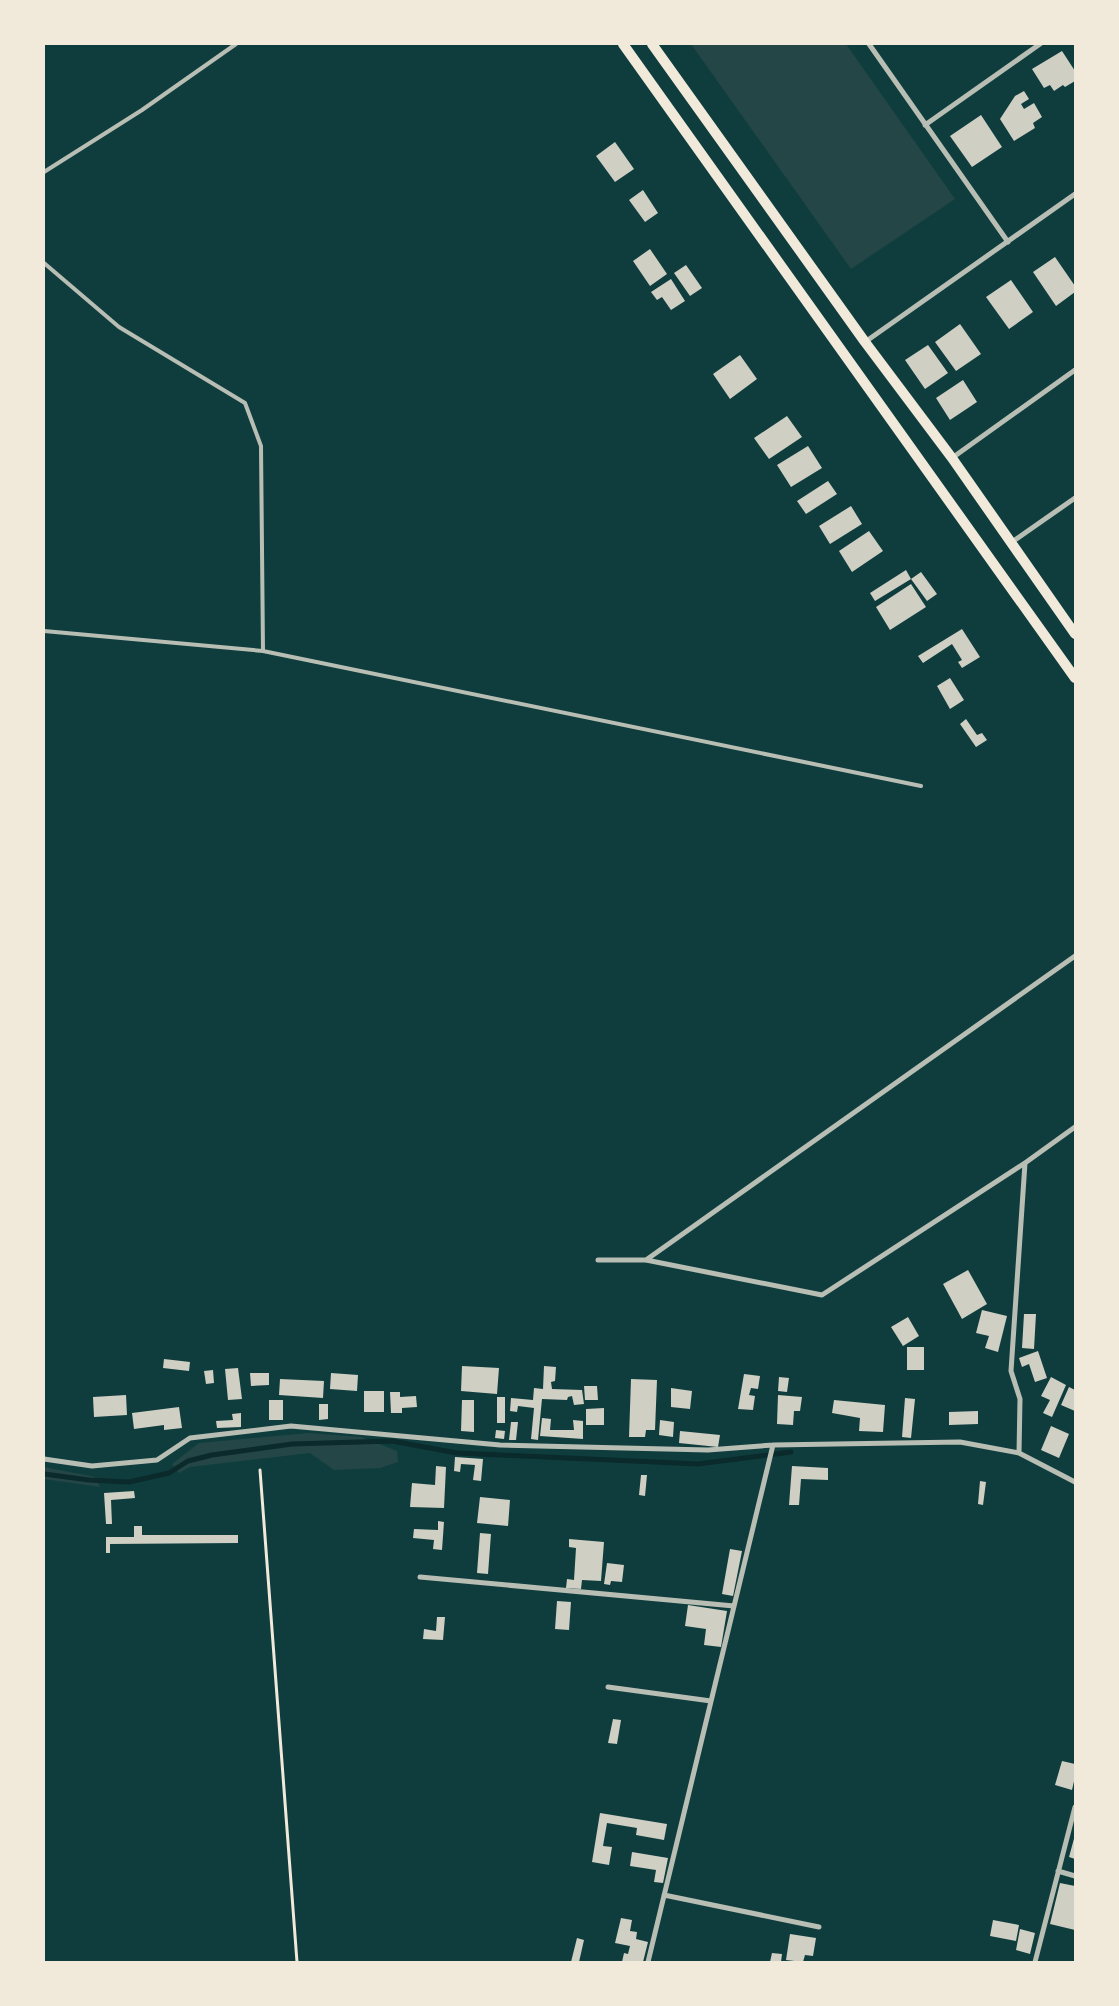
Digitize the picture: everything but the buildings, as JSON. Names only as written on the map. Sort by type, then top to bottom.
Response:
[{"type":"main road","points":[[623,44],[1075,678]]},
{"type":"main road","points":[[652,44],[865,342],[952,458],[1075,634]]},
{"type":"street","points":[[925,125],[1040,44]]},
{"type":"street","points":[[872,45],[925,125],[1008,242]]},
{"type":"street","points":[[865,342],[1075,194]]},
{"type":"street","points":[[952,458],[1075,370]]},
{"type":"street","points":[[1012,542],[1075,498]]},
{"type":"street","points":[[646,1260],[1075,956]]},
{"type":"street","points":[[598,1260],[646,1260],[822,1295],[1025,1163],[1075,1127]]},
{"type":"street","points":[[1019,1453],[1020,1399],[1011,1371],[1025,1163]]},
{"type":"street","points":[[44,1459],[92,1466],[157,1460],[190,1438],[291,1426],[500,1444],[708,1450],[773,1444],[960,1442],[1019,1453],[1075,1482]]},
{"type":"street","points":[[648,1962],[773,1444]]},
{"type":"street","points":[[420,1577],[734,1606]]},
{"type":"street","points":[[608,1687],[711,1701]]},
{"type":"street","points":[[1035,1962],[1075,1807]]},
{"type":"street","points":[[1058,1871],[1075,1876]]},
{"type":"street","points":[[664,1895],[819,1927]]},
{"type":"lane","points":[[44,172],[142,110],[236,44]]},
{"type":"lane","points":[[44,263],[119,327],[245,403],[261,446],[263,652]]},
{"type":"lane","points":[[44,631],[263,652],[921,786]]},
{"type":"path","points":[[260,1470],[297,1962]]},
{"type":"shaded area","points":[[691,44],[846,44],[955,199],[851,269]]},
{"type":"shaded area","points":[[309,1433],[361,1437],[397,1451],[398,1462],[380,1468],[334,1470],[310,1453],[190,1467],[179,1473],[172,1464],[199,1443]]},
{"type":"shaded area","points":[[44,1467],[95,1477],[100,1487],[44,1479]]},
{"type":"waterway","points":[[44,1474],[89,1480],[129,1482],[169,1473],[188,1461],[212,1455],[292,1444],[392,1441],[457,1453],[698,1464],[791,1452]]}]
